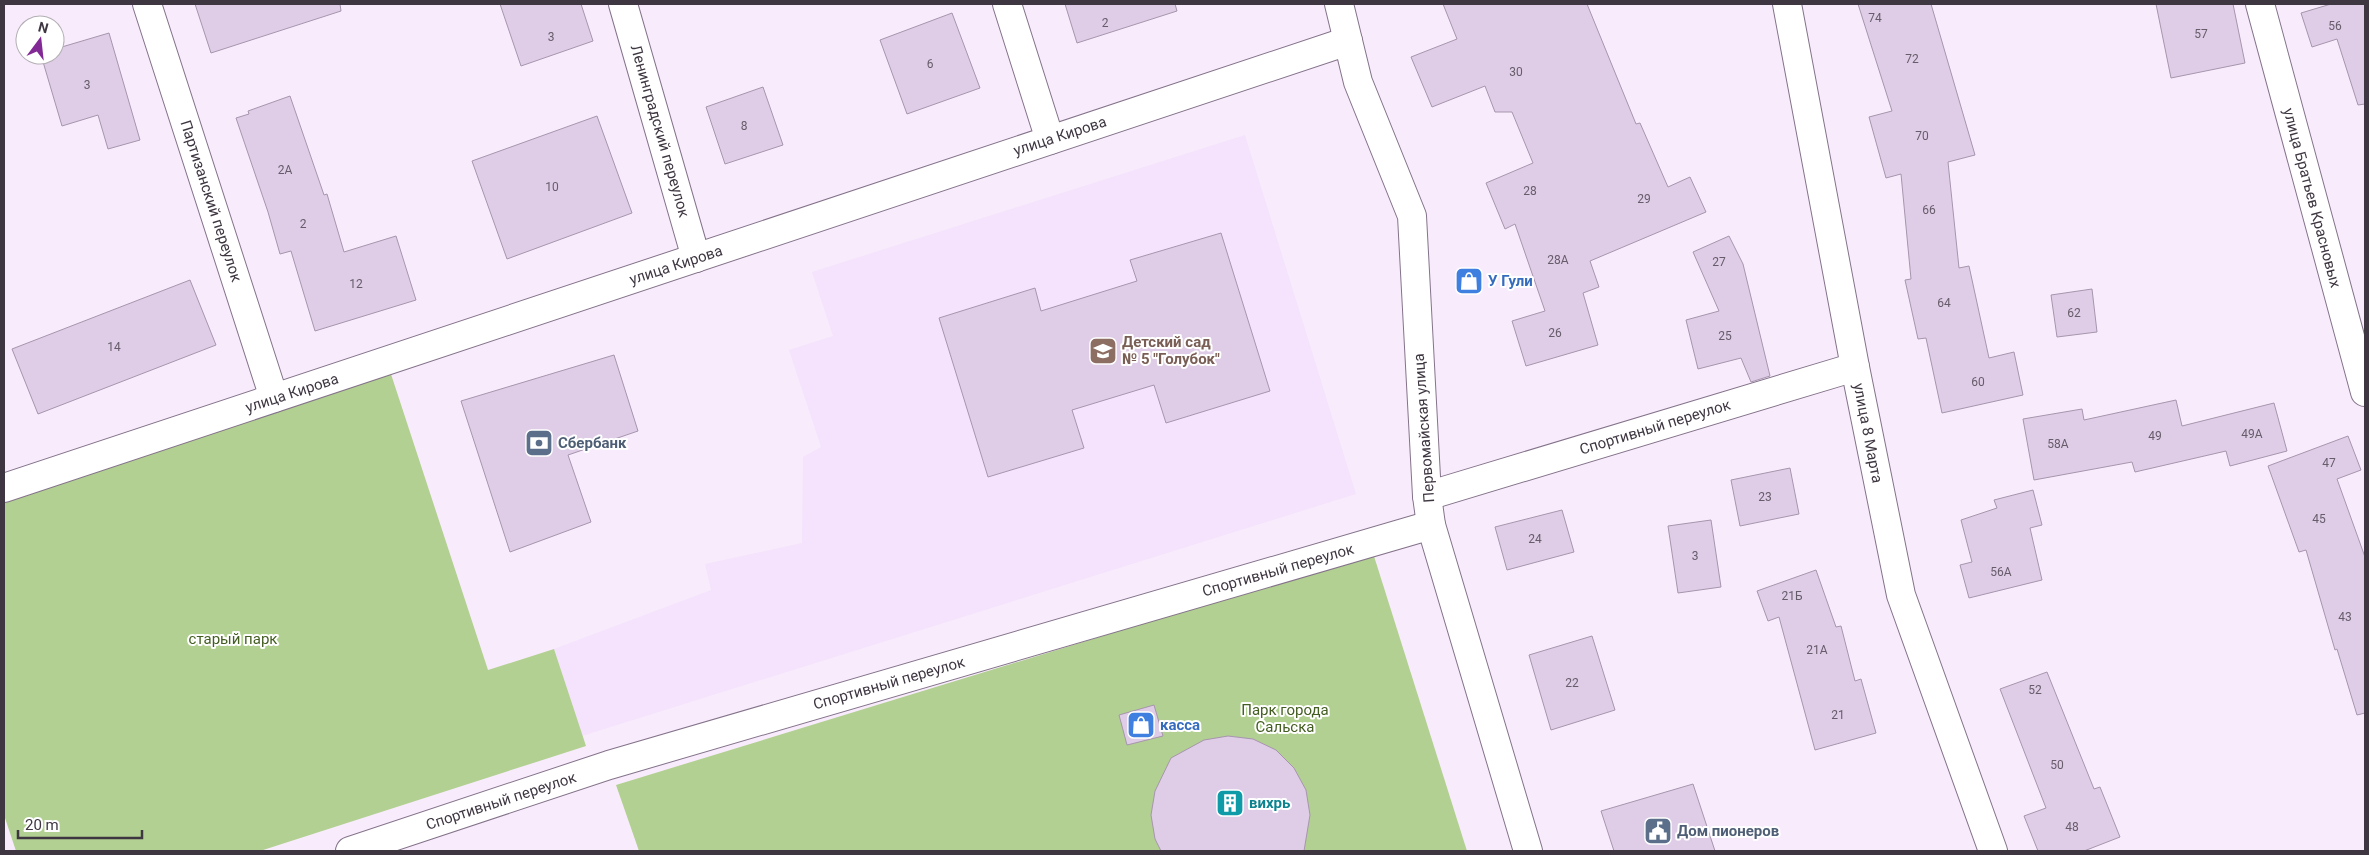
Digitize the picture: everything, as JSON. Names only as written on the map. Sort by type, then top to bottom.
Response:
[{"type":"street","name":"Партизанский переулок","points":[[147,4],[274,398]]},
{"type":"street","name":"Ленинградский переулок","points":[[623,4],[696,258]]},
{"type":"street","points":[[1007,4],[1050,140]]},
{"type":"street","name":"Первомайская улица","points":[[1339,4],[1358,82],[1412,216],[1427,496],[1431,525],[1528,851]]},
{"type":"street","name":"улица 8 Марта","points":[[1787,4],[1855,367],[1901,595],[1993,851]]},
{"type":"street","name":"улица Братьев Красновых","points":[[2260,4],[2365,392]]},
{"type":"street","name":"улица Кирова","points":[[4,488],[1348,41]]},
{"type":"street","name":"Спортивный переулок","points":[[1427,496],[1855,367]]},
{"type":"street","name":"Спортивный переулок","points":[[350,851],[609,765],[1431,525]]},
{"type":"shaded area","points":[[1245,135],[1356,494],[582,736],[554,649],[711,590],[705,564],[802,543],[803,457],[821,447],[789,350],[833,336],[812,272]]},
{"type":"green space","name":"старый парк","points":[[389,368],[488,670],[554,649],[586,746],[260,851],[16,851],[4,815],[4,493]]},
{"type":"green space","name":"Парк города Сальска","points":[[1373,553],[1467,851],[639,851],[616,785]]},
{"type":"building","points":[[195,4],[340,4],[341,11],[211,53]]},
{"type":"building","points":[[500,4],[581,4],[593,41],[521,66]]},
{"type":"building","points":[[1065,4],[1175,4],[1177,11],[1077,43]]},
{"type":"building","points":[[1443,4],[1587,4],[1636,124],[1640,123],[1668,187],[1690,177],[1706,212],[1590,261],[1599,287],[1583,293],[1598,345],[1526,366],[1512,321],[1545,311],[1515,224],[1505,229],[1486,183],[1533,163],[1512,112],[1495,112],[1485,86],[1432,107],[1411,57],[1457,39]]},
{"type":"building","points":[[1858,4],[1931,4],[1975,155],[1948,162],[1959,268],[1969,266],[1989,358],[2014,352],[2023,395],[1942,413],[1926,338],[1918,339],[1905,280],[1911,279],[1901,174],[1886,178],[1869,117],[1892,111]]},
{"type":"building","points":[[2156,4],[2233,4],[2245,63],[2171,78]]},
{"type":"building","points":[[2331,4],[2365,4],[2365,104],[2358,105],[2337,39],[2312,47],[2301,13]]},
{"type":"building","points":[[952,13],[980,88],[907,114],[880,40]]},
{"type":"building","points":[[109,33],[140,140],[108,149],[98,115],[62,126],[44,65],[65,65],[65,46]]},
{"type":"building","points":[[763,87],[783,145],[725,164],[706,107]]},
{"type":"building","points":[[290,96],[324,195],[327,194],[344,252],[396,236],[416,300],[315,331],[291,251],[280,254],[268,212],[236,118],[249,114],[248,111]]},
{"type":"building","points":[[597,116],[632,213],[507,259],[472,161]]},
{"type":"building","name":"Детский сад № 5 \"Голубок\"","points":[[1221,233],[1270,391],[1166,423],[1154,385],[1072,410],[1084,448],[988,477],[939,318],[1035,288],[1041,311],[1137,281],[1130,260]]},
{"type":"building","points":[[1729,236],[1743,264],[1770,376],[1751,382],[1741,358],[1698,369],[1686,320],[1719,311],[1693,252]]},
{"type":"building","points":[[190,280],[216,345],[38,414],[12,349]]},
{"type":"building","points":[[2092,289],[2097,332],[2057,337],[2051,295]]},
{"type":"building","name":"Сбербанк","points":[[614,355],[638,431],[568,455],[591,522],[510,552],[461,401]]},
{"type":"building","points":[[2176,400],[2182,426],[2274,403],[2287,451],[2230,466],[2226,451],[2135,472],[2132,462],[2034,480],[2023,419],[2082,409],[2084,420]]},
{"type":"building","points":[[2348,436],[2361,470],[2337,479],[2365,557],[2365,713],[2357,715],[2337,649],[2335,650],[2306,550],[2299,552],[2268,466]]},
{"type":"building","points":[[1790,468],[1799,514],[1740,526],[1731,480]]},
{"type":"building","points":[[2033,490],[2042,525],[2030,528],[2042,580],[1969,598],[1960,565],[1972,562],[1961,520],[1997,508],[1994,500]]},
{"type":"building","points":[[1562,510],[1574,552],[1507,570],[1495,527]]},
{"type":"building","points":[[1711,520],[1721,587],[1678,593],[1668,526]]},
{"type":"building","points":[[1816,570],[1836,627],[1841,626],[1855,681],[1861,679],[1876,733],[1815,750],[1779,617],[1768,621],[1757,591]]},
{"type":"building","points":[[1592,636],[1615,710],[1551,730],[1529,655]]},
{"type":"building","points":[[2047,672],[2094,789],[2100,787],[2120,837],[2084,851],[2038,851],[2024,816],[2046,808],[2000,689]]},
{"type":"building","name":"касса","points":[[1154,705],[1163,736],[1127,745],[1119,715]]},
{"type":"building","name":"вихрь","points":[[1228,736],[1253,739],[1276,750],[1294,768],[1306,790],[1310,815],[1304,851],[1161,851],[1155,839],[1151,815],[1155,791],[1171,758],[1204,740]]},
{"type":"building","name":"Дом пионеров","points":[[1693,784],[1715,851],[1614,851],[1601,811]]},
{"type":"place","name":"У Гули","points":[[1469,281]]},
{"type":"place","name":"Детский сад № 5 \"Голубок\"","points":[[1103,351]]},
{"type":"place","name":"Сбербанк","points":[[539,443]]},
{"type":"place","name":"касса","points":[[1141,725]]},
{"type":"place","name":"вихрь","points":[[1230,803]]},
{"type":"place","name":"Дом пионеров","points":[[1658,831]]}]
